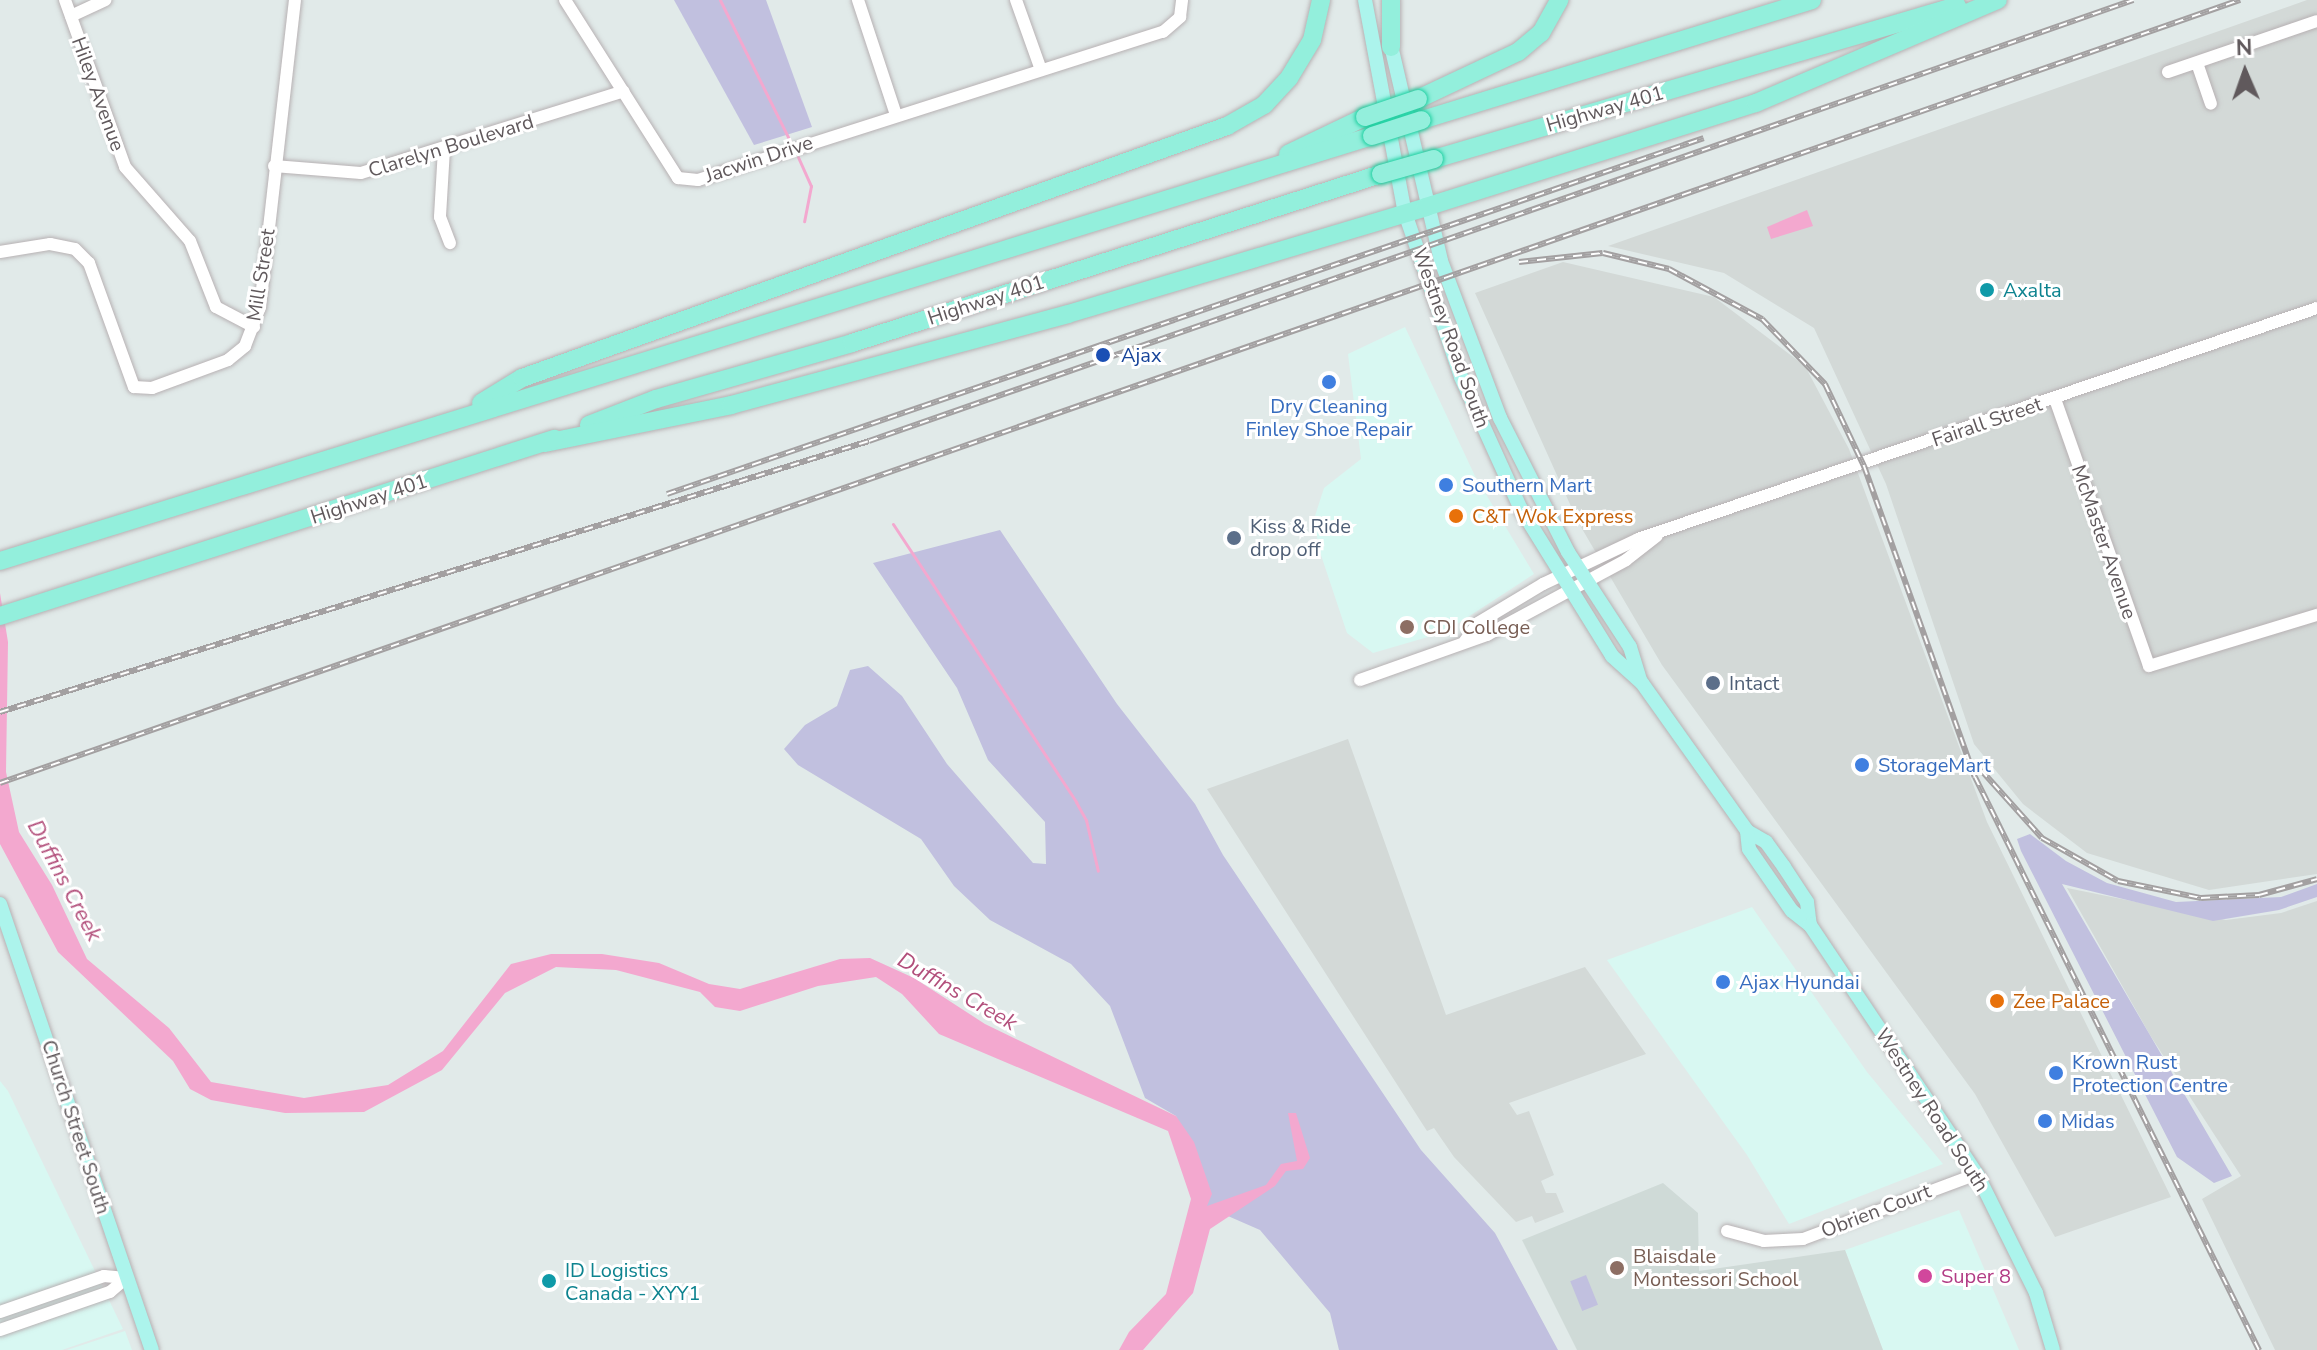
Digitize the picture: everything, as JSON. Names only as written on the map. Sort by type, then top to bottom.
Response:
[{"type":"highway","points":[[457,418],[522,378],[1227,126],[1264,105],[1289,78],[1312,40],[1321,0]]},
{"type":"highway","points":[[1391,0],[1391,47]]},
{"type":"highway","points":[[1269,166],[1316,136],[1418,99],[1518,52],[1541,33],[1559,0]]},
{"type":"highway","points":[[0,561],[1812,0]]},
{"type":"highway","name":"Highway 401","points":[[0,616],[545,443],[656,399],[852,343],[1381,174],[1976,0]]},
{"type":"highway","points":[[545,443],[744,402],[1068,314],[1426,207],[1756,103],[1998,0]]},
{"type":"main road","name":"Westney Road South","points":[[1365,0],[1405,213],[1461,377],[1521,509],[1559,575],[1612,656],[1642,683],[1747,831],[1766,842],[1807,902],[1810,925],[1977,1174],[2036,1293],[2053,1350]]},
{"type":"main road","name":"Westney Road South","points":[[1382,0],[1426,207],[1500,418],[1577,567],[1630,647],[1642,683]]},
{"type":"main road","name":"Church Street South","points":[[0,904],[152,1350]]},
{"type":"street","name":"Hiley Avenue","points":[[65,0],[125,167],[190,241],[216,307],[254,327]]},
{"type":"street","points":[[71,16],[106,0]]},
{"type":"street","name":"Mill Street","points":[[0,252],[50,244],[75,249],[89,263],[134,387],[152,388],[228,360],[245,346],[254,327],[295,0]]},
{"type":"street","name":"Jacwin Drive","points":[[565,0],[678,178],[698,180],[1163,32],[1180,17],[1182,0]]},
{"type":"street","points":[[858,0],[896,115]]},
{"type":"street","points":[[1016,0],[1041,70]]},
{"type":"street","points":[[2168,72],[2317,21]]},
{"type":"street","points":[[2197,63],[2211,104]]},
{"type":"street","name":"Clarelyn Boulevard","points":[[274,166],[361,173],[624,91]]},
{"type":"street","points":[[444,149],[440,217],[450,243]]},
{"type":"street","name":"Fairall Street","points":[[1465,641],[1478,623],[1577,567],[1657,536],[2317,308]]},
{"type":"street","name":"McMaster Avenue","points":[[2055,399],[2149,666],[2317,615]]},
{"type":"street","name":"Fairall Street","points":[[1360,680],[1487,635],[1643,549],[1657,536]]},
{"type":"street","name":"Obrien Court","points":[[1727,1231],[1764,1241],[1803,1239],[1977,1174]]},
{"type":"street","points":[[0,1312],[104,1276],[126,1278]]},
{"type":"street","points":[[0,1330],[110,1292],[126,1278]]},
{"type":"shaded area","points":[[674,0],[766,0],[812,127],[754,145]]},
{"type":"shaded area","points":[[2307,0],[2317,0],[2317,874],[2209,890],[2087,853],[2023,804],[1974,744],[1886,484],[1814,328],[1724,273],[1608,246]]},
{"type":"shaded area","points":[[1807,210],[1813,226],[1771,239],[1767,227]]},
{"type":"shaded area","points":[[1563,262],[1714,297],[1805,366],[1849,449],[1987,822],[2171,1197],[2055,1237],[1975,1094],[1662,665],[1578,522],[1475,293]]},
{"type":"shaded area","points":[[1405,327],[1475,476],[1534,574],[1445,632],[1373,653],[1347,633],[1319,549],[1314,519],[1324,488],[1361,459],[1348,354]]},
{"type":"shaded area","points":[[1000,530],[1117,704],[1195,804],[1223,855],[1421,1150],[1495,1233],[1558,1350],[1339,1350],[1330,1313],[1260,1230],[1205,1206],[1176,1116],[1145,1098],[1110,1006],[1071,964],[990,920],[954,886],[921,839],[798,765],[784,749],[805,725],[837,706],[850,670],[868,666],[902,696],[947,764],[1033,863],[1046,864],[1045,822],[988,760],[957,688],[873,563]]},
{"type":"shaded area","name":"Duffins Creek","points":[[0,593],[8,642],[6,772],[19,832],[52,885],[87,959],[169,1028],[211,1082],[304,1098],[388,1085],[443,1051],[511,964],[551,954],[602,954],[659,963],[709,984],[740,989],[840,959],[870,958],[914,978],[985,1024],[1176,1116],[1194,1142],[1212,1194],[1207,1206],[1266,1185],[1281,1164],[1297,1161],[1288,1113],[1296,1113],[1310,1158],[1303,1169],[1286,1171],[1275,1186],[1210,1229],[1193,1293],[1143,1350],[1119,1350],[1129,1332],[1166,1294],[1191,1199],[1168,1131],[939,1034],[902,994],[876,977],[818,986],[740,1011],[715,1007],[700,992],[616,970],[556,967],[505,993],[442,1070],[364,1112],[285,1113],[211,1100],[190,1089],[173,1061],[58,952],[0,844]]},
{"type":"shaded area","points":[[1348,739],[1446,1015],[1585,967],[1646,1054],[1509,1103],[1517,1115],[1529,1111],[1554,1175],[1541,1181],[1546,1193],[1556,1193],[1564,1212],[1535,1223],[1532,1216],[1516,1222],[1454,1157],[1434,1128],[1427,1131],[1207,789]]},
{"type":"shaded area","points":[[2030,834],[2066,861],[2107,883],[2176,902],[2281,897],[2317,884],[2317,897],[2279,910],[2213,921],[2062,884],[2232,1176],[2214,1183],[2177,1157],[2021,851],[2017,839]]},
{"type":"shaded area","points":[[2067,888],[2226,920],[2281,913],[2317,901],[2317,1350],[2275,1350],[2202,1199],[2241,1176],[2150,1035]]},
{"type":"shaded area","points":[[1752,907],[1867,1072],[1943,1164],[1789,1224],[1747,1155],[1607,960]]},
{"type":"shaded area","points":[[0,1081],[8,1091],[123,1329],[62,1350],[0,1350]]},
{"type":"shaded area","name":"Blaisdale Montessori School","points":[[1663,1183],[1698,1213],[1699,1271],[1845,1250],[1883,1350],[1577,1350],[1522,1240]]},
{"type":"shaded area","points":[[1959,1210],[2019,1350],[1883,1350],[1845,1250]]},
{"type":"shaded area","points":[[1586,1275],[1598,1305],[1582,1311],[1570,1281]]},
{"type":"shaded area","points":[[125,1331],[132,1350],[67,1350]]},
{"type":"waterway","points":[[720,0],[790,141]]},
{"type":"waterway","points":[[798,157],[811,186],[804,221]]},
{"type":"waterway","points":[[893,524],[1076,802],[1086,820],[1098,871]]},
{"type":"railway","points":[[0,712],[869,441],[2133,0]]},
{"type":"railway","points":[[0,783],[2240,0]]},
{"type":"railway","points":[[667,494],[1704,138]]},
{"type":"railway","points":[[1519,262],[1603,253],[1669,269],[1762,319],[1825,384],[1864,466],[1975,777],[2259,1350]]},
{"type":"railway","points":[[1981,770],[2042,838],[2118,881],[2201,898],[2259,895],[2317,879]]},
{"type":"place","name":"Axalta","points":[[1987,290]]},
{"type":"place","name":"Ajax","points":[[1103,355]]},
{"type":"place","name":"Dry Cleaning Finley Shoe Repair","points":[[1329,382]]},
{"type":"place","name":"Southern Mart","points":[[1446,485]]},
{"type":"place","name":"C&T Wok Express","points":[[1456,516]]},
{"type":"place","name":"Kiss & Ride drop off","points":[[1234,538]]},
{"type":"place","name":"CDI College","points":[[1407,627]]},
{"type":"place","name":"Intact","points":[[1713,683]]},
{"type":"place","name":"StorageMart","points":[[1862,765]]},
{"type":"place","name":"Ajax Hyundai","points":[[1723,982]]},
{"type":"place","name":"Zee Palace","points":[[1997,1001]]},
{"type":"place","name":"Krown Rust Protection Centre","points":[[2056,1073]]},
{"type":"place","name":"Midas","points":[[2045,1121]]},
{"type":"place","name":"Blaisdale Montessori School","points":[[1617,1268]]},
{"type":"place","name":"Super 8","points":[[1925,1276]]},
{"type":"place","name":"ID Logistics Canada - XYY1","points":[[549,1281]]}]
